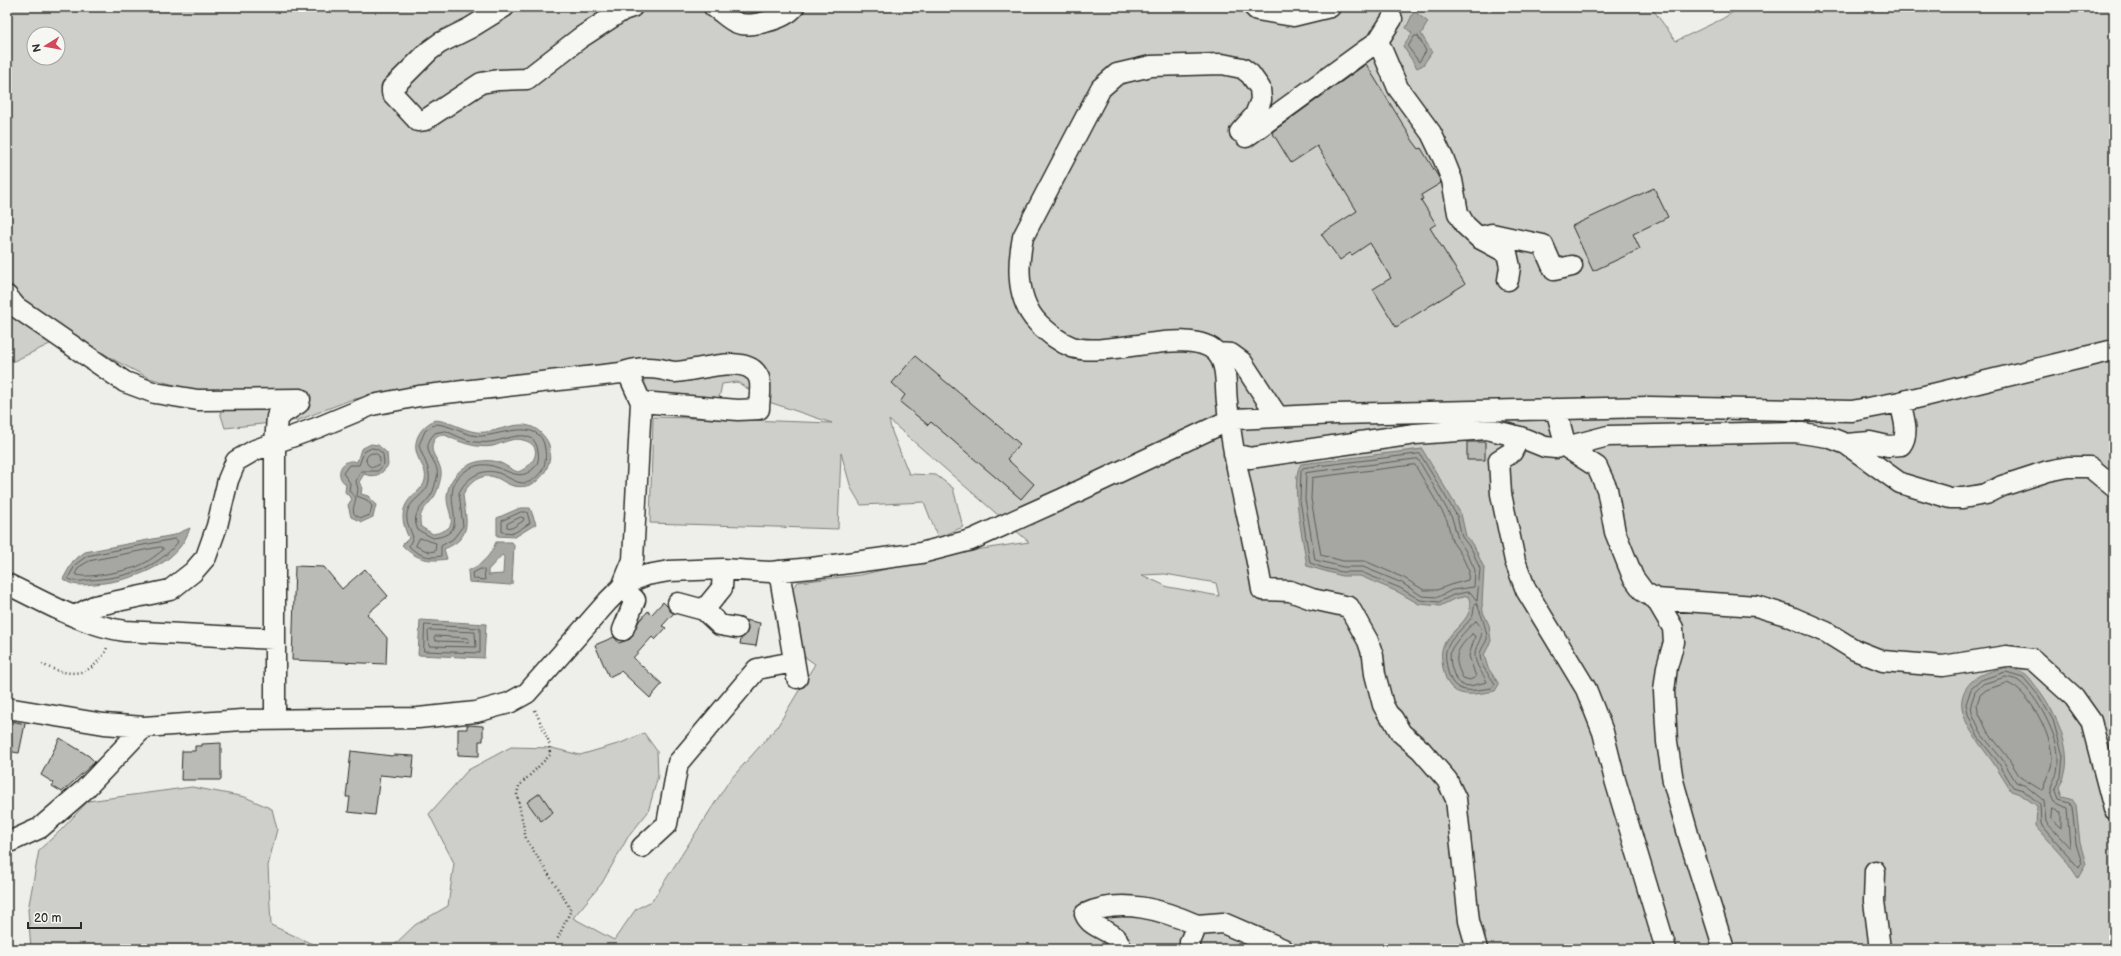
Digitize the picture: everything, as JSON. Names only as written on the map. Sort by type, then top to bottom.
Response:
[{"type":"street","points":[[504,7],[470,28],[440,43],[429,51],[392,88],[392,93],[418,122],[425,120],[481,83],[498,80],[527,80],[580,38],[623,10],[632,7]]},
{"type":"street","points":[[714,7],[736,23],[750,24],[778,19],[790,12],[794,7]]},
{"type":"street","points":[[1254,7],[1257,10],[1294,16],[1330,7]]},
{"type":"street","points":[[1392,11],[1378,41],[1242,135],[1255,115],[1261,100],[1260,88],[1250,74],[1242,68],[1222,64],[1159,66],[1117,74],[1101,88],[1023,237],[1019,257],[1019,279],[1023,300],[1034,320],[1053,337],[1073,347],[1090,348],[1182,341],[1205,343],[1217,353],[1225,371],[1228,421],[1262,590],[1290,591],[1312,599],[1349,607],[1368,641],[1373,656],[1375,674],[1383,705],[1388,714],[1393,719],[1401,733],[1421,750],[1447,780],[1456,799],[1469,921],[1477,949]]},
{"type":"street","points":[[1378,41],[1398,88],[1431,132],[1452,180],[1458,213],[1465,225],[1479,238],[1506,253],[1510,267],[1508,280]]},
{"type":"street","points":[[1479,238],[1492,234],[1543,245],[1554,270],[1572,266]]},
{"type":"street","points":[[7,296],[16,306],[125,382],[155,393],[198,400],[300,399],[299,403],[277,417],[275,442],[275,720]]},
{"type":"street","points":[[7,708],[104,724],[144,727],[275,720],[418,718],[476,712],[509,703],[527,693],[608,600],[622,587],[634,580],[655,574],[694,569],[779,571],[921,553],[971,540],[1228,421],[1278,417],[1556,409],[1650,408],[1852,412],[1900,402],[2114,350]]},
{"type":"street","points":[[1217,353],[1231,354],[1242,362],[1278,417]]},
{"type":"street","points":[[75,616],[94,606],[170,590],[193,572],[206,557],[217,526],[228,480],[236,461],[255,450],[372,405],[419,396],[621,373],[636,367],[675,372],[709,365],[724,364],[744,366],[754,371],[759,378],[759,409],[738,410],[641,402]]},
{"type":"street","points":[[622,587],[632,560],[641,402],[627,371]]},
{"type":"street","points":[[1846,444],[1870,442],[1888,446],[1901,445],[1905,440],[1906,429],[1900,402]]},
{"type":"street","points":[[1556,409],[1561,447]]},
{"type":"street","points":[[1234,454],[1250,458],[1290,453],[1328,445],[1373,442],[1456,430],[1487,429],[1512,435],[1545,447],[1561,447],[1608,436],[1795,432],[1828,436],[1846,444],[1900,483],[1950,498],[1986,494],[2002,486],[2048,471],[2068,467],[2090,467],[2114,488]]},
{"type":"street","points":[[1512,435],[1515,446],[1512,452],[1499,460],[1501,494],[1515,561],[1526,590],[1586,689],[1603,732],[1615,780],[1666,949]]},
{"type":"street","points":[[1561,447],[1597,467],[1607,489],[1615,532],[1633,577],[1644,592],[1656,599],[1756,606],[1789,616],[1826,632],[1855,650],[1883,661],[1943,666],[2006,656],[2032,659],[2074,697],[2091,721],[2114,809]]},
{"type":"street","points":[[704,610],[722,588],[723,569]]},
{"type":"street","points":[[642,847],[667,824],[678,764],[757,668],[795,670],[779,571]]},
{"type":"street","points":[[7,584],[75,616],[108,628],[275,639]]},
{"type":"street","points":[[622,587],[635,600],[623,630]]},
{"type":"street","points":[[1656,599],[1673,628],[1674,642],[1667,667],[1664,691],[1667,742],[1673,781],[1724,949]]},
{"type":"street","points":[[678,603],[704,610],[720,625],[737,628]]},
{"type":"street","points":[[7,843],[40,828],[46,823],[85,789],[144,727]]},
{"type":"street","points":[[1875,871],[1874,901],[1880,949]]},
{"type":"street","points":[[1122,949],[1116,938],[1096,926],[1085,914],[1093,910],[1140,906],[1177,916],[1197,925],[1223,923],[1283,949]]},
{"type":"street","points":[[1190,949],[1190,942],[1197,925]]},
{"type":"path","points":[[42,664],[54,671],[79,674],[96,665],[106,651],[108,628]]},
{"type":"path","points":[[527,693],[549,742],[550,755],[519,786],[517,794],[526,840],[570,908],[570,912],[557,940]]},
{"type":"shaded area","points":[[7,7],[1651,7],[1676,41],[1722,19],[1741,7],[2114,7],[2114,949],[390,949],[415,925],[448,906],[454,863],[429,814],[468,770],[511,747],[552,748],[580,755],[621,743],[644,733],[657,751],[658,776],[648,812],[628,837],[602,883],[573,918],[614,940],[636,909],[652,901],[729,781],[777,727],[815,664],[788,645],[775,606],[798,582],[860,575],[962,552],[1029,542],[889,420],[892,432],[909,474],[936,475],[953,488],[963,527],[938,538],[924,502],[861,505],[851,488],[841,453],[838,529],[650,523],[653,417],[691,418],[674,406],[644,408],[624,361],[531,383],[496,399],[456,400],[428,385],[350,400],[299,420],[225,428],[215,396],[149,378],[118,362],[71,334],[14,361],[7,358]],"holes":[[[737,382],[769,402],[832,423],[691,418],[717,409],[722,384]],[[1165,574],[1216,583],[1219,596],[1168,587],[1142,575]]]},
{"type":"shaded area","points":[[192,787],[245,797],[272,809],[277,829],[268,866],[271,925],[323,949],[31,949],[28,910],[39,850],[61,830],[88,801]]},
{"type":"water","points":[[1414,11],[1428,22],[1421,34],[1432,52],[1423,65],[1417,68],[1403,46],[1412,33],[1406,28]]},
{"type":"water","points":[[435,420],[476,432],[493,431],[510,426],[526,425],[541,433],[547,440],[550,453],[549,461],[542,476],[530,485],[523,487],[514,486],[490,476],[479,478],[470,484],[463,494],[466,519],[464,533],[454,544],[444,549],[447,559],[440,560],[428,560],[422,558],[412,554],[402,545],[409,538],[404,525],[403,513],[407,502],[422,486],[425,480],[424,470],[416,451],[417,440],[425,426]],"holes":[[[445,435],[462,442],[481,447],[493,446],[519,439],[534,446],[535,455],[529,465],[518,472],[493,461],[477,462],[462,469],[452,480],[447,496],[451,524],[448,528],[433,534],[421,527],[420,518],[423,510],[434,497],[441,476],[441,470],[433,452],[433,442],[437,436]]]},
{"type":"water","points":[[371,444],[378,445],[387,453],[388,465],[378,475],[371,476],[364,474],[359,482],[362,487],[361,494],[368,496],[376,505],[373,517],[362,522],[351,517],[348,505],[352,499],[345,492],[346,484],[342,481],[340,472],[341,468],[347,462],[357,462],[361,449]]},
{"type":"water","points":[[1422,449],[1461,514],[1466,536],[1475,548],[1484,568],[1482,603],[1483,612],[1489,625],[1491,641],[1484,655],[1488,668],[1499,684],[1495,691],[1477,694],[1462,693],[1455,691],[1446,679],[1442,659],[1443,647],[1448,638],[1463,622],[1470,610],[1468,596],[1454,599],[1440,606],[1419,604],[1398,592],[1360,576],[1342,576],[1307,566],[1298,513],[1296,484],[1301,464]]},
{"type":"water","points":[[520,508],[530,508],[536,524],[515,537],[497,536],[497,518]]},
{"type":"water","points":[[190,528],[184,541],[164,562],[138,575],[109,582],[86,585],[74,584],[63,579],[73,561],[85,552],[174,535]]},
{"type":"water","points":[[496,542],[512,542],[514,545],[512,584],[469,582],[468,571],[485,560]],"holes":[[[502,555],[504,557],[503,574],[488,575],[488,570]]]},
{"type":"water","points":[[420,620],[486,624],[484,658],[418,655]]},
{"type":"water","points":[[2007,667],[2022,672],[2030,678],[2050,707],[2062,734],[2066,762],[2065,775],[2059,787],[2062,796],[2071,798],[2076,805],[2080,843],[2086,864],[2078,878],[2066,860],[2036,826],[2037,806],[2020,794],[2011,791],[1972,733],[1962,710],[1962,698],[1967,687],[1977,677],[1988,672]]},
{"type":"building","points":[[1366,64],[1413,141],[1419,149],[1421,148],[1439,178],[1441,183],[1421,195],[1423,199],[1421,200],[1436,224],[1430,228],[1465,284],[1396,327],[1373,289],[1391,278],[1370,243],[1352,255],[1350,253],[1340,260],[1321,234],[1357,211],[1317,146],[1291,163],[1272,132]]},
{"type":"building","points":[[1654,188],[1668,217],[1633,234],[1640,249],[1593,271],[1572,226]]},
{"type":"building","points":[[915,356],[1020,444],[1007,459],[1034,484],[1021,499],[931,422],[928,425],[900,402],[905,395],[892,383]]},
{"type":"building","points":[[1467,442],[1485,442],[1485,460],[1467,460]]},
{"type":"building","points":[[295,566],[324,567],[342,589],[365,569],[388,596],[367,614],[387,638],[386,664],[292,660]]},
{"type":"building","points":[[663,602],[674,613],[662,626],[666,628],[655,640],[652,637],[633,658],[662,684],[650,698],[621,671],[609,677],[595,645],[614,637],[619,643],[630,639],[639,621],[648,611],[651,615]]},
{"type":"building","points":[[745,620],[760,623],[756,646],[740,644],[741,639],[748,630]]},
{"type":"building","points":[[7,720],[25,724],[19,753],[7,751]]},
{"type":"building","points":[[467,725],[483,726],[483,741],[479,741],[479,756],[458,755],[458,729],[467,729]]},
{"type":"building","points":[[60,738],[89,756],[95,762],[62,792],[52,786],[54,783],[41,775]]},
{"type":"building","points":[[221,743],[221,780],[181,780],[182,751],[195,751],[195,746],[202,746],[202,744]]},
{"type":"building","points":[[351,751],[392,756],[414,756],[412,778],[380,775],[375,815],[348,812],[350,797],[346,797]]},
{"type":"building","points":[[540,793],[553,812],[541,821],[527,802]]}]
